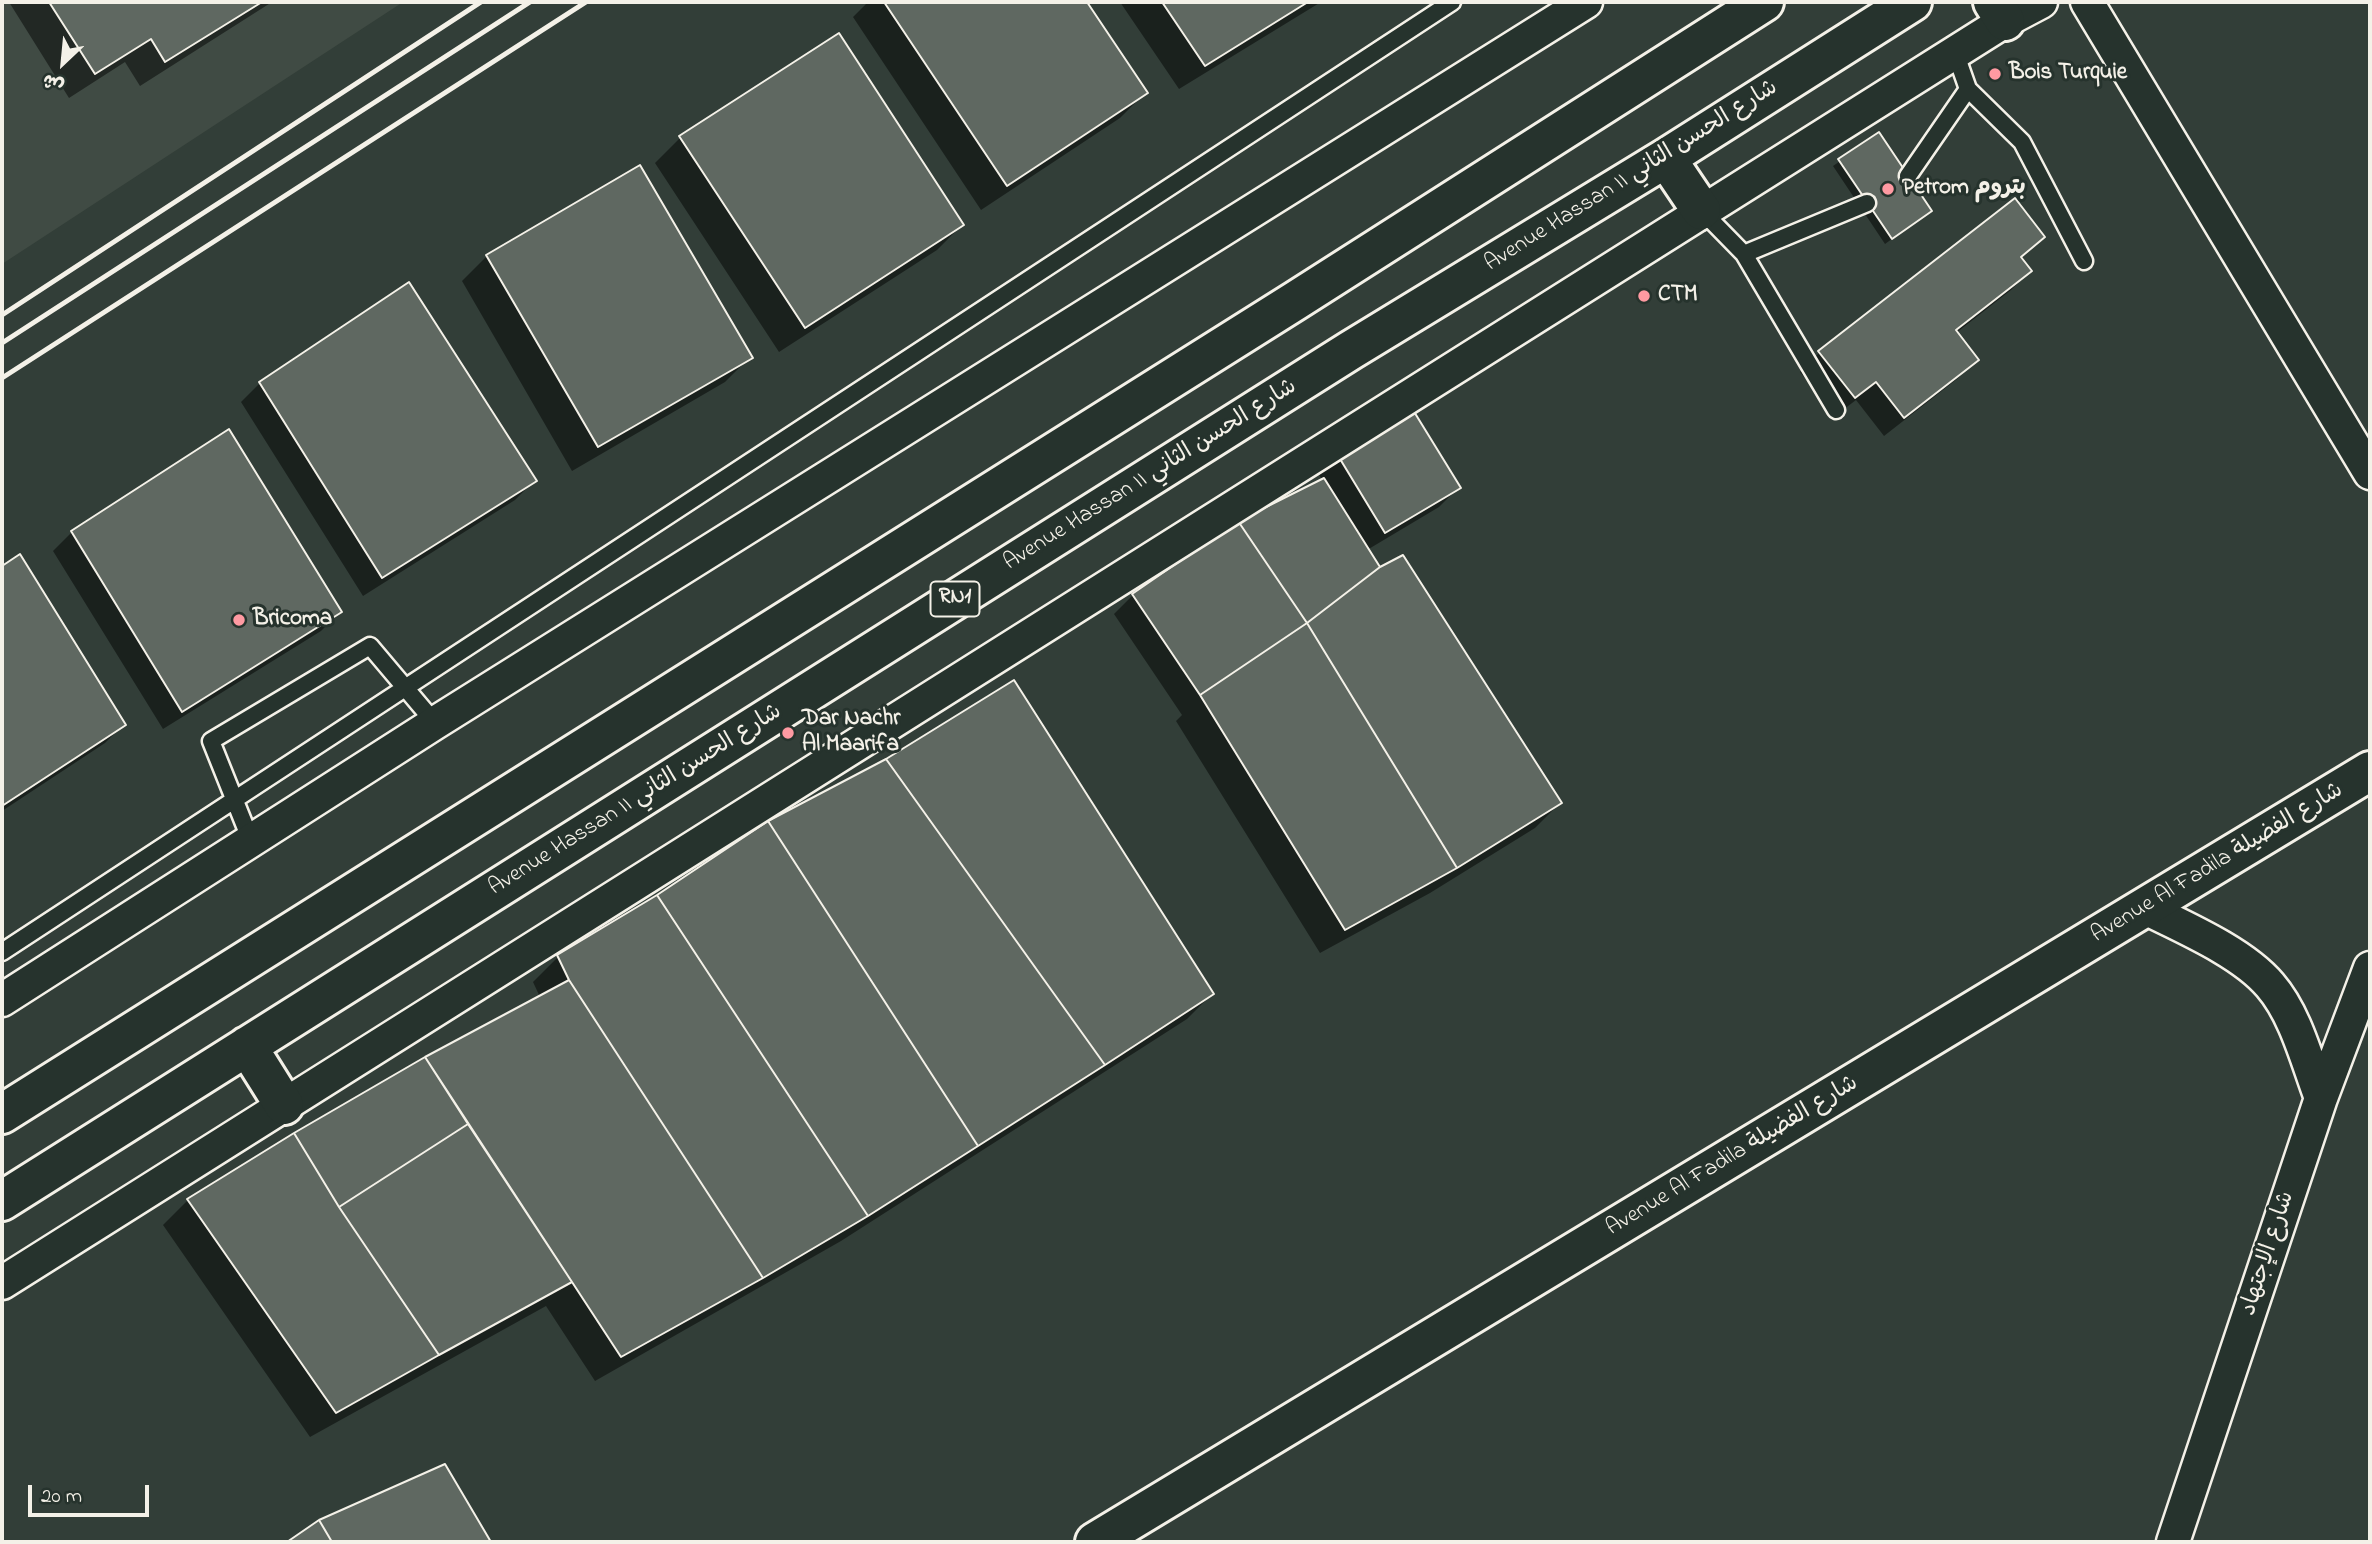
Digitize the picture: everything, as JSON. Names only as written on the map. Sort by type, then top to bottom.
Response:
[{"type":"main road","points":[[2,1114],[1307,293],[1764,2]]},
{"type":"main road","name":"Avenue Hassan II شارع الحسن الثاني","points":[[2,1201],[1351,349],[1666,158],[1912,2]]},
{"type":"main road","points":[[1666,158],[1701,210]]},
{"type":"main road","name":"Avenue Al Fadila شارع الفضيلة","points":[[1095,1542],[2370,771]]},
{"type":"main road","points":[[247,1046],[284,1105]]},
{"type":"street","points":[[2,1000],[435,723],[1586,2]]},
{"type":"street","points":[[2,1283],[1955,52],[1999,11],[2041,2]]},
{"type":"street","points":[[2087,2],[2370,473]]},
{"type":"street","points":[[2145,908],[2222,947],[2270,984],[2296,1029],[2320,1098]]},
{"type":"street","name":"شارع الإجتهاد","points":[[2173,1542],[2320,1098],[2370,968]]},
{"type":"lane","points":[[2,952],[1452,2]]},
{"type":"lane","points":[[1955,52],[1968,89],[2022,142],[2084,261]]},
{"type":"lane","points":[[1908,176],[1968,89]]},
{"type":"lane","points":[[1744,254],[1867,203]]},
{"type":"lane","points":[[1701,210],[1744,254],[1836,410]]},
{"type":"lane","points":[[251,841],[211,741],[370,646],[435,723]]},
{"type":"shaded area","points":[[2,2],[403,2],[2,264]]},
{"type":"building","points":[[49,2],[262,2],[165,62],[151,39],[95,74]]},
{"type":"building","points":[[884,2],[1087,2],[1148,93],[1007,186]]},
{"type":"building","points":[[1162,2],[1308,2],[1205,66]]},
{"type":"building","points":[[839,33],[964,225],[805,328],[679,136]]},
{"type":"building","name":"Petrom بتروم","points":[[1879,132],[1932,211],[1892,239],[1838,159]]},
{"type":"building","points":[[640,165],[753,358],[598,447],[486,255]]},
{"type":"building","points":[[2015,198],[2045,237],[2021,257],[2032,271],[1956,330],[1979,360],[1904,418],[1876,382],[1855,398],[1818,351]]},
{"type":"building","points":[[409,282],[537,481],[382,578],[259,382]]},
{"type":"building","points":[[1413,410],[1461,488],[1385,533],[1337,454]]},
{"type":"building","points":[[229,429],[342,612],[182,712],[71,531]]},
{"type":"building","points":[[1324,478],[1380,567],[1307,623],[1238,521]]},
{"type":"building","points":[[1238,521],[1307,623],[1200,695],[1132,594]]},
{"type":"building","points":[[20,554],[126,725],[2,806],[2,566]]},
{"type":"building","points":[[1403,555],[1562,803],[1457,868],[1307,623],[1380,567]]},
{"type":"building","points":[[1307,623],[1457,868],[1345,930],[1200,695]]},
{"type":"building","points":[[1014,680],[1214,994],[1105,1065],[886,759]]},
{"type":"building","points":[[886,759],[1105,1065],[978,1146],[768,821]]},
{"type":"building","points":[[768,821],[978,1146],[868,1216],[657,895]]},
{"type":"building","points":[[657,895],[868,1216],[763,1278],[569,980],[557,955]]},
{"type":"building","points":[[569,980],[763,1278],[621,1357],[425,1057]]},
{"type":"building","points":[[425,1057],[468,1124],[339,1207],[294,1133]]},
{"type":"building","points":[[468,1124],[572,1282],[439,1355],[339,1207]]},
{"type":"building","points":[[294,1133],[339,1207],[439,1355],[336,1413],[187,1199]]},
{"type":"building","points":[[445,1464],[491,1542],[332,1542],[319,1520]]},
{"type":"building","points":[[319,1520],[332,1542],[287,1542]]},
{"type":"railway","points":[[2,315],[481,2]]},
{"type":"railway","points":[[2,343],[530,2]]},
{"type":"railway","points":[[2,378],[586,2]]},
{"type":"place","name":"Bois Turquie","points":[[1995,74]]},
{"type":"place","name":"Petrom بتروم","points":[[1888,189]]},
{"type":"place","name":"CTM","points":[[1644,296]]},
{"type":"place","name":"Bricoma","points":[[239,620]]},
{"type":"place","name":"Dar Nachr Al Maarifa","points":[[788,733]]}]
